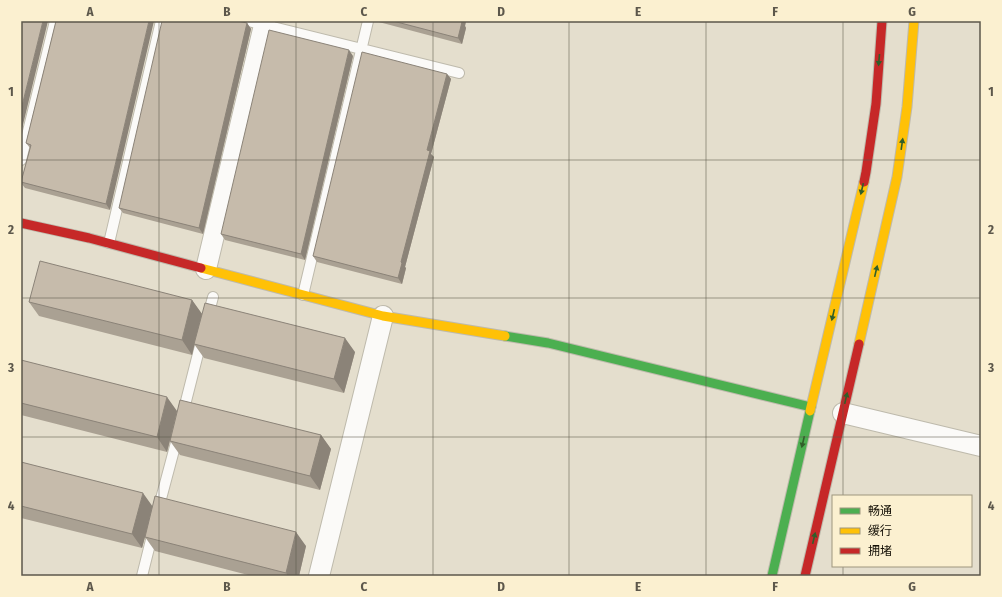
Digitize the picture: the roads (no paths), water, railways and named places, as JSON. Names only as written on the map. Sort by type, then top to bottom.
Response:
[{"type":"main road","points":[[772,576],[866,172],[876,104],[882,21]]},
{"type":"main road","points":[[805,576],[897,177],[907,107],[914,21]]},
{"type":"main road","points":[[21,223],[109,243],[383,316],[548,343],[811,407]]},
{"type":"street","points":[[206,269],[259,22]]},
{"type":"street","points":[[319,576],[383,316]]},
{"type":"street","points":[[843,413],[981,446]]},
{"type":"lane","points":[[21,160],[55,21]]},
{"type":"lane","points":[[109,243],[161,21]]},
{"type":"lane","points":[[303,294],[368,21]]},
{"type":"lane","points":[[259,22],[460,73]]},
{"type":"lane","points":[[142,576],[213,297]]}]
